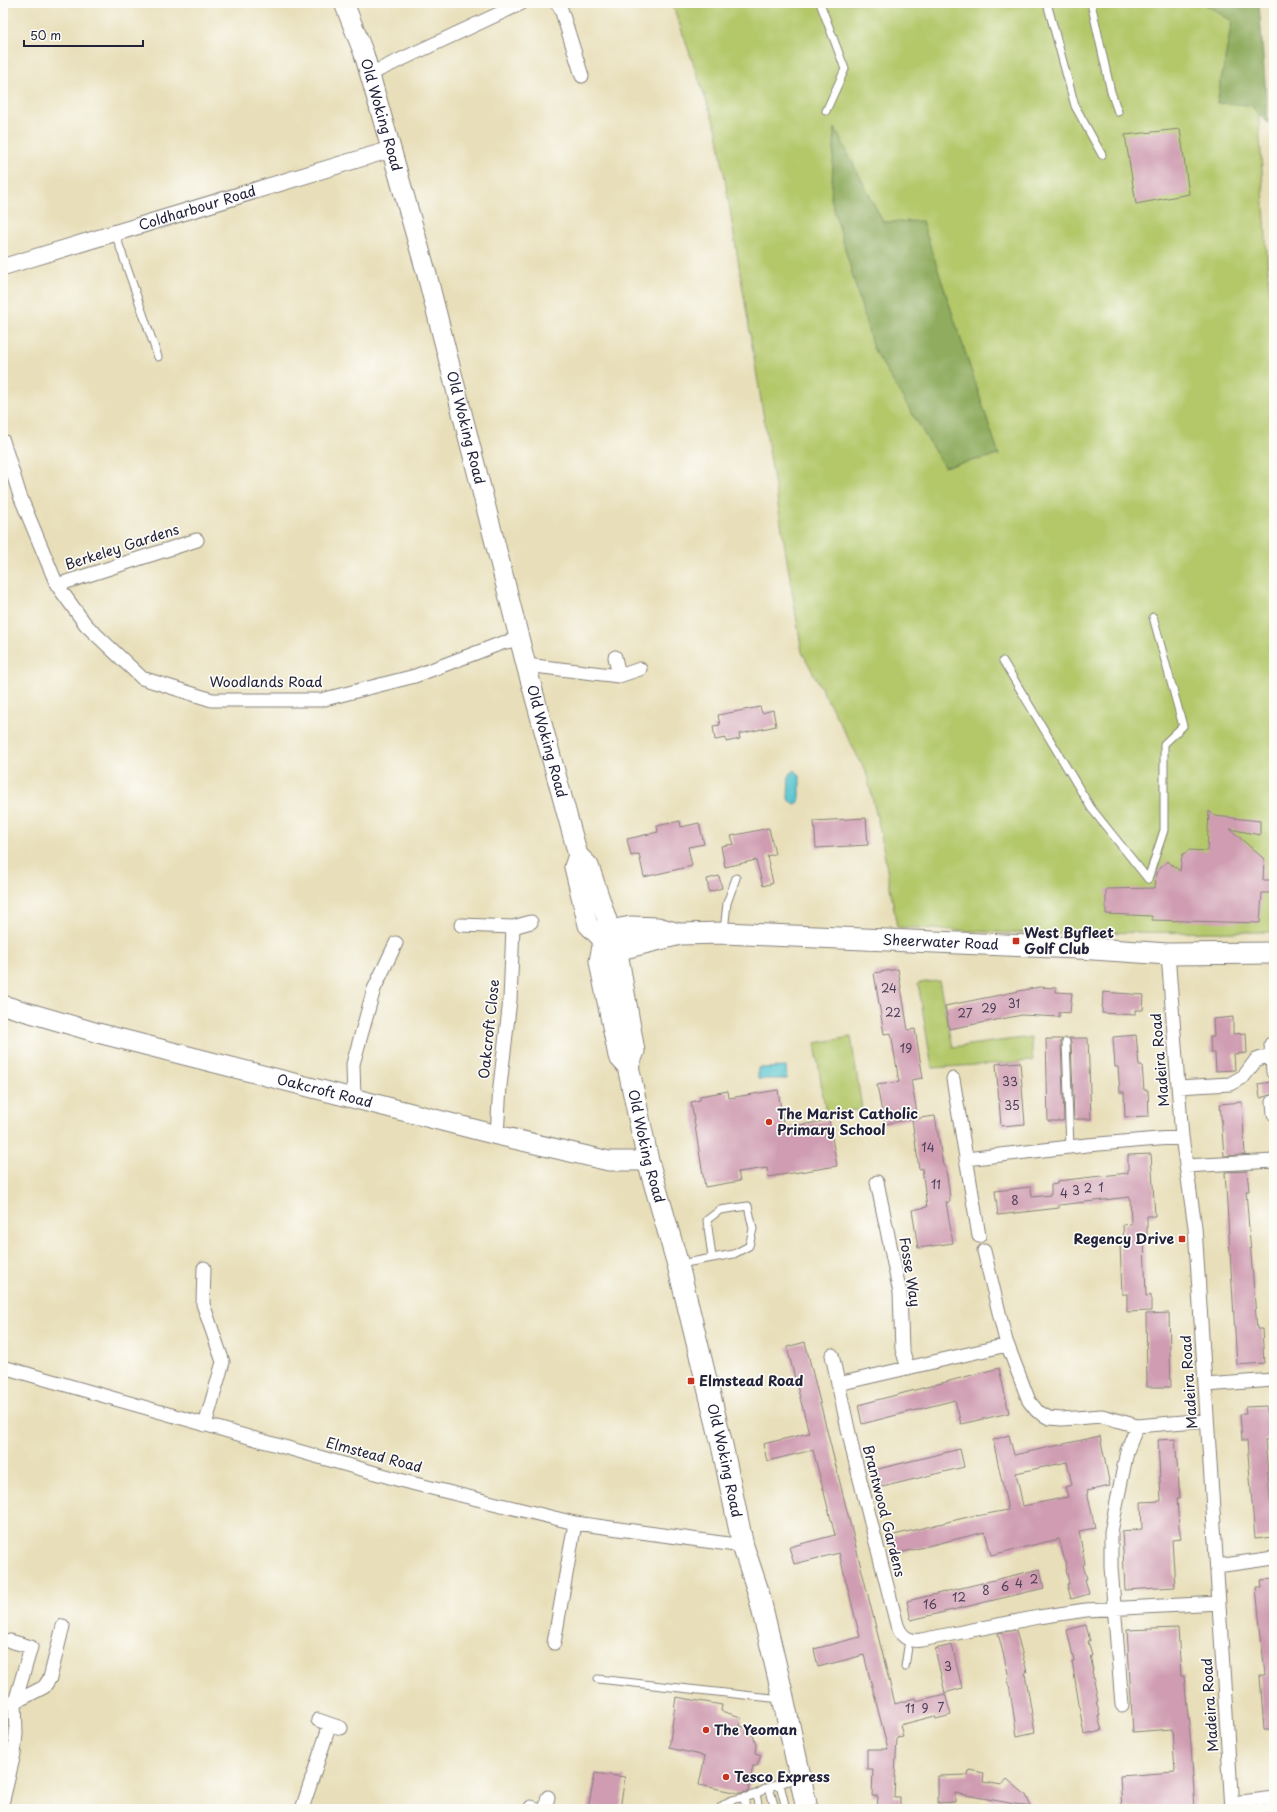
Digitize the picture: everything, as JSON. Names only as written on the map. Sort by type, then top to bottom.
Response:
[{"type":"main road","name":"Old Woking Road","points":[[344,3],[370,74],[427,275],[526,665],[578,855],[589,866],[607,920],[604,941],[618,958],[634,1050],[628,1066],[648,1161],[678,1265],[722,1445],[743,1546],[758,1591],[807,1809]]},
{"type":"main road","name":"Sheerwater Road","points":[[604,941],[620,928],[631,927],[658,928],[679,934],[724,933],[1078,948],[1168,954],[1274,953]]},
{"type":"main road","name":"Oakcroft Road","points":[[3,1005],[98,1033],[497,1135],[609,1161],[648,1161]]},
{"type":"street","points":[[370,74],[522,3]]},
{"type":"street","points":[[557,3],[561,9],[582,76]]},
{"type":"street","name":"Coldharbour Road","points":[[3,267],[392,149]]},
{"type":"street","name":"Woodlands Road","points":[[3,441],[20,496],[57,585],[86,626],[142,678],[212,700],[321,700],[415,676],[502,643],[520,639]]},
{"type":"street","name":"Berkeley Gardens","points":[[57,585],[197,540]]},
{"type":"street","points":[[615,657],[618,676]]},
{"type":"street","points":[[526,665],[618,676],[640,669]]},
{"type":"street","points":[[461,925],[513,927],[531,922]]},
{"type":"street","name":"Oakcroft Close","points":[[497,1135],[500,1086],[510,1000],[513,927]]},
{"type":"street","points":[[354,1099],[353,1064],[374,989],[396,942]]},
{"type":"street","name":"Madeira Road","points":[[1168,954],[1182,1137],[1195,1228],[1232,1806]]},
{"type":"street","points":[[1178,1087],[1230,1084],[1244,1076],[1256,1060],[1271,1049],[1272,1072]]},
{"type":"street","points":[[953,1079],[978,1236]]},
{"type":"street","points":[[966,1159],[1070,1147],[1182,1137]]},
{"type":"street","points":[[1186,1166],[1274,1161]]},
{"type":"street","name":"Fosse Way","points":[[877,1182],[900,1294],[902,1349],[908,1368]]},
{"type":"street","points":[[984,1251],[1007,1345],[1029,1401],[1037,1411],[1049,1418],[1062,1419],[1102,1416],[1136,1426],[1207,1420]]},
{"type":"street","points":[[204,1268],[203,1304],[223,1362],[205,1425]]},
{"type":"street","points":[[838,1384],[1007,1345]]},
{"type":"street","name":"Brantwood Gardens","points":[[832,1355],[853,1452],[897,1625],[900,1632],[909,1640]]},
{"type":"street","name":"Elmstead Road","points":[[3,1367],[407,1482],[575,1523],[743,1546]]},
{"type":"street","points":[[1205,1384],[1274,1380]]},
{"type":"street","points":[[1122,1705],[1111,1567],[1111,1532],[1127,1451],[1136,1426]]},
{"type":"street","points":[[554,1643],[575,1523]]},
{"type":"street","points":[[1217,1566],[1274,1558]]},
{"type":"street","points":[[909,1640],[921,1640],[1039,1617],[1115,1608],[1219,1603]]},
{"type":"street","points":[[16,1702],[44,1687],[50,1678],[63,1626]]},
{"type":"street","points":[[3,1800],[14,1754],[16,1734],[16,1702],[31,1647],[10,1641]]},
{"type":"street","points":[[302,1809],[330,1724]]},
{"type":"street","points":[[1232,1806],[1274,1798]]},
{"type":"lane","points":[[820,3],[845,69],[826,111]]},
{"type":"lane","points":[[1047,3],[1075,106],[1102,155]]},
{"type":"lane","points":[[1091,3],[1111,92],[1118,112]]},
{"type":"lane","points":[[115,233],[158,357]]},
{"type":"lane","points":[[1003,661],[1091,808],[1148,879],[1164,830],[1164,744],[1183,726],[1153,617]]},
{"type":"lane","points":[[724,933],[727,903],[736,878]]},
{"type":"lane","points":[[1066,1042],[1070,1147]]},
{"type":"lane","points":[[678,1265],[712,1257],[734,1254],[749,1246],[753,1229],[748,1206],[720,1210],[707,1220],[712,1257]]},
{"type":"lane","points":[[905,1667],[909,1640]]},
{"type":"lane","points":[[598,1679],[783,1699]]},
{"type":"lane","points":[[719,1809],[728,1800],[744,1798],[769,1787],[800,1778]]},
{"type":"lane","points":[[780,1784],[786,1809]]},
{"type":"lane","points":[[769,1787],[775,1809]]},
{"type":"lane","points":[[756,1794],[759,1809]]},
{"type":"lane","points":[[744,1798],[746,1809]]},
{"type":"green space","name":"West Byfleet Golf Club","points":[[672,3],[1252,3],[1274,371],[1274,932],[1011,933],[897,927],[880,830],[866,772],[802,652],[717,131]]},
{"type":"green space","points":[[1203,3],[1259,3],[1268,123],[1250,105],[1217,103],[1232,21]]},
{"type":"green space","points":[[835,128],[883,222],[922,221],[999,455],[944,467],[873,348],[831,199]]},
{"type":"green space","points":[[939,981],[953,1047],[1031,1037],[1033,1061],[932,1068],[918,983]]},
{"type":"green space","points":[[851,1037],[862,1109],[826,1115],[815,1043]]},
{"type":"water","points":[[795,770],[800,776],[800,799],[798,800],[798,803],[795,804],[788,799],[789,775]]},
{"type":"water","points":[[786,1067],[787,1079],[758,1079],[758,1068]]},
{"type":"building","points":[[1180,129],[1189,194],[1136,204],[1125,135]]},
{"type":"building","points":[[760,707],[762,713],[773,710],[776,726],[739,734],[740,739],[726,742],[726,738],[715,740],[713,726],[720,725],[718,715]]},
{"type":"building","points":[[1209,811],[1215,816],[1260,821],[1260,835],[1230,829],[1264,859],[1263,880],[1274,880],[1274,893],[1262,893],[1260,923],[1152,920],[1152,916],[1106,914],[1106,889],[1155,888],[1156,873],[1167,861],[1180,871],[1182,855],[1189,850],[1207,851]]},
{"type":"building","points":[[866,818],[868,845],[816,848],[814,821]]},
{"type":"building","points":[[680,821],[681,827],[699,823],[704,844],[688,847],[692,866],[644,877],[639,854],[631,856],[627,839],[658,832],[657,826]]},
{"type":"building","points":[[769,828],[775,854],[767,856],[773,883],[763,886],[756,860],[725,867],[721,846],[734,844],[731,836]]},
{"type":"building","points":[[719,876],[722,888],[709,892],[707,879]]},
{"type":"building","points":[[898,969],[908,1030],[915,1029],[923,1078],[911,1080],[918,1118],[884,1124],[877,1085],[899,1082],[891,1033],[884,1034],[874,973]]},
{"type":"building","points":[[1039,987],[1056,988],[1056,992],[1072,993],[1070,1013],[1059,1012],[1059,1017],[1022,1015],[949,1029],[945,1006]]},
{"type":"building","points":[[1103,992],[1144,995],[1143,1010],[1135,1010],[1135,1015],[1102,1013]]},
{"type":"building","points":[[1233,1017],[1233,1034],[1246,1033],[1247,1053],[1234,1054],[1235,1070],[1216,1071],[1215,1053],[1211,1053],[1210,1037],[1214,1037],[1213,1019]]},
{"type":"building","points":[[1136,1035],[1139,1065],[1142,1065],[1144,1090],[1148,1090],[1149,1116],[1125,1117],[1124,1092],[1120,1092],[1118,1067],[1115,1067],[1113,1037]]},
{"type":"building","points":[[1069,1038],[1088,1038],[1091,1119],[1074,1119],[1071,1042]]},
{"type":"building","points":[[1046,1039],[1062,1039],[1064,1120],[1062,1121],[1048,1121]]},
{"type":"building","points":[[1020,1062],[1025,1124],[1001,1126],[996,1064]]},
{"type":"building","points":[[1271,1082],[1273,1094],[1260,1098],[1258,1084]]},
{"type":"building","points":[[778,1090],[784,1128],[829,1120],[837,1166],[768,1177],[767,1168],[738,1172],[740,1181],[705,1187],[691,1102],[700,1100],[700,1096],[728,1091],[729,1098]]},
{"type":"building","points":[[1242,1102],[1245,1155],[1224,1156],[1220,1104]]},
{"type":"building","points":[[935,1116],[943,1165],[945,1165],[949,1189],[950,1202],[946,1202],[953,1243],[918,1248],[912,1210],[927,1207],[922,1168],[919,1169],[912,1119]]},
{"type":"building","points":[[1151,1154],[1155,1216],[1147,1216],[1147,1240],[1144,1240],[1146,1296],[1151,1295],[1151,1311],[1127,1312],[1127,1294],[1122,1294],[1120,1243],[1124,1243],[1123,1225],[1131,1224],[1130,1197],[1059,1205],[1059,1208],[998,1215],[995,1191],[1031,1187],[1032,1197],[1051,1195],[1051,1185],[1057,1184],[1057,1181],[1128,1173],[1128,1155]]},
{"type":"building","points":[[1247,1171],[1249,1191],[1246,1191],[1257,1329],[1262,1329],[1264,1363],[1237,1365],[1225,1172]]},
{"type":"building","points":[[1169,1313],[1171,1387],[1147,1387],[1146,1314]]},
{"type":"building","points":[[805,1342],[895,1704],[915,1698],[916,1701],[945,1694],[951,1715],[936,1719],[935,1716],[900,1725],[903,1737],[897,1738],[894,1797],[900,1797],[900,1809],[877,1809],[878,1796],[872,1796],[873,1769],[867,1769],[867,1749],[888,1749],[864,1655],[818,1667],[814,1649],[860,1637],[839,1553],[794,1564],[789,1547],[835,1535],[813,1450],[767,1461],[763,1444],[809,1433],[787,1347]]},
{"type":"building","points":[[999,1368],[1009,1413],[961,1424],[955,1400],[862,1424],[858,1405]]},
{"type":"building","points":[[1267,1406],[1269,1439],[1265,1440],[1272,1515],[1274,1515],[1274,1537],[1255,1539],[1247,1441],[1242,1441],[1240,1414],[1246,1414],[1245,1407]]},
{"type":"building","points":[[1009,1435],[1014,1455],[1100,1436],[1110,1486],[1087,1491],[1095,1528],[1079,1531],[1085,1564],[1083,1565],[1087,1579],[1085,1579],[1089,1594],[1071,1599],[1067,1584],[1069,1584],[1067,1569],[1059,1539],[991,1555],[985,1532],[895,1554],[890,1536],[976,1515],[1008,1510],[993,1440]],"holes":[[[1067,1462],[1072,1485],[1065,1487],[1068,1497],[1023,1506],[1016,1473]]]},
{"type":"building","points":[[1175,1439],[1180,1498],[1177,1498],[1181,1539],[1172,1540],[1175,1587],[1125,1590],[1122,1531],[1142,1529],[1141,1502],[1161,1501],[1158,1440]]},
{"type":"building","points":[[960,1449],[964,1467],[878,1488],[874,1470]]},
{"type":"building","points":[[1040,1569],[1044,1588],[911,1620],[907,1601]]},
{"type":"building","points":[[1274,1579],[1274,1730],[1264,1730],[1260,1676],[1265,1676],[1256,1587],[1262,1587],[1261,1580]]},
{"type":"building","points":[[1086,1625],[1090,1641],[1088,1641],[1092,1656],[1090,1656],[1098,1701],[1096,1701],[1100,1716],[1098,1716],[1102,1731],[1084,1735],[1072,1661],[1074,1661],[1067,1630]]},
{"type":"building","points":[[1178,1628],[1181,1676],[1184,1676],[1191,1745],[1195,1809],[1177,1809],[1177,1806],[1122,1809],[1120,1776],[1175,1772],[1172,1729],[1133,1732],[1127,1630]]},
{"type":"building","points":[[1016,1630],[1027,1672],[1025,1673],[1035,1732],[1017,1736],[1009,1677],[998,1633]]},
{"type":"building","points":[[952,1645],[962,1688],[945,1693],[935,1649]]},
{"type":"building","name":"The Yeoman","points":[[676,1697],[722,1705],[721,1711],[741,1717],[740,1726],[747,1728],[746,1734],[753,1735],[756,1745],[755,1753],[761,1755],[757,1766],[753,1766],[748,1792],[738,1793],[699,1785],[705,1756],[669,1748]]},
{"type":"building","points":[[969,1770],[984,1773],[983,1782],[1002,1785],[1007,1779],[1026,1795],[1031,1807],[955,1793],[955,1802],[938,1803],[938,1776],[968,1775]]},
{"type":"building","points":[[595,1773],[625,1777],[620,1809],[588,1809]]},
{"type":"place","name":"West Byfleet Golf Club","points":[[1016,941]]},
{"type":"place","name":"The Marist Catholic Primary School","points":[[769,1122]]},
{"type":"place","name":"Regency Drive","points":[[1182,1239]]},
{"type":"place","name":"Elmstead Road","points":[[691,1381]]},
{"type":"place","name":"The Yeoman","points":[[706,1730]]},
{"type":"place","name":"Tesco Express","points":[[726,1777]]}]
